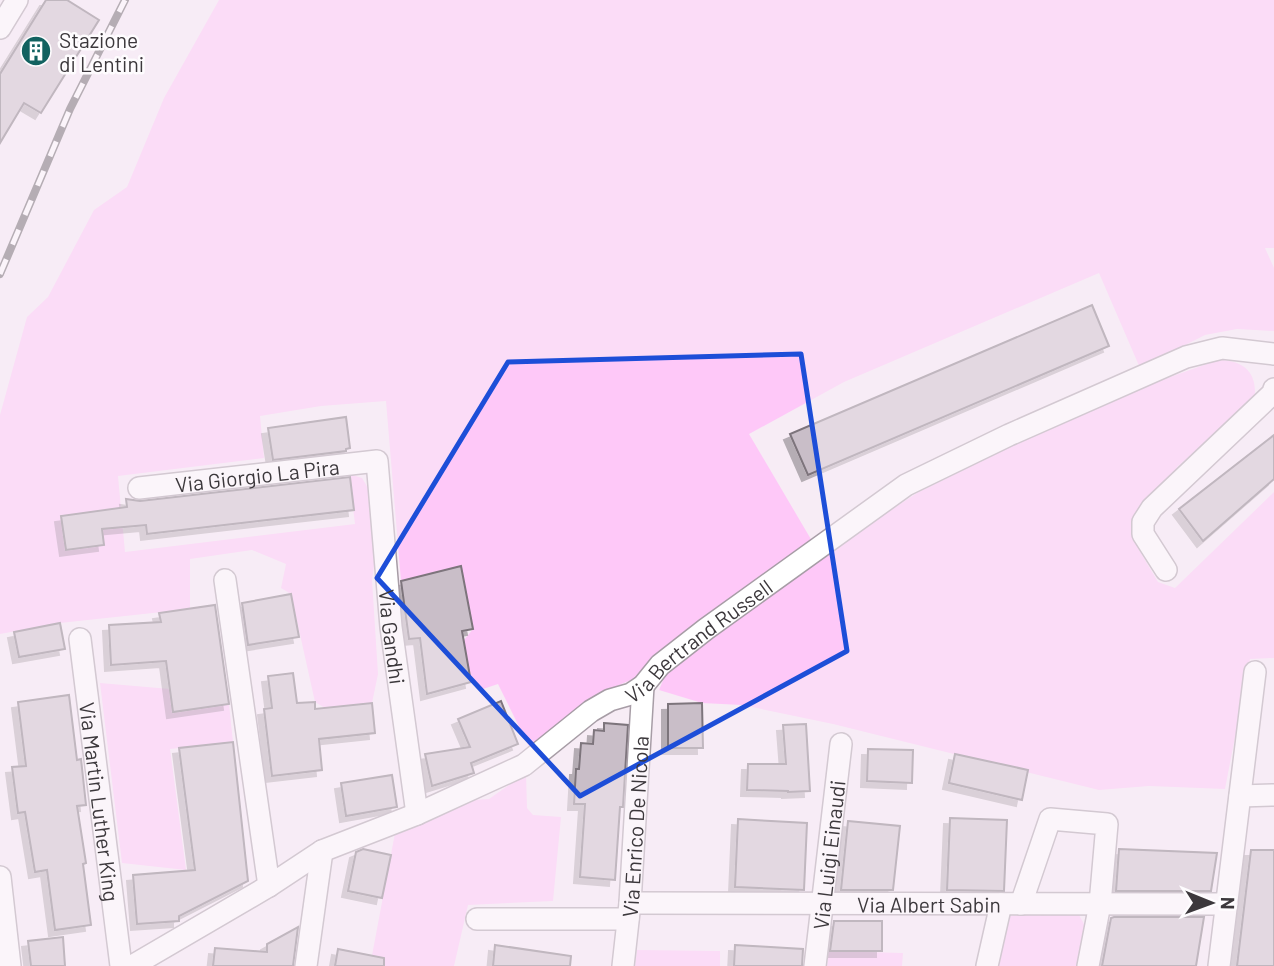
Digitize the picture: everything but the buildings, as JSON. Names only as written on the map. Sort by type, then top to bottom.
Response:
[{"type":"street","points":[[1,25],[17,0]]},
{"type":"street","name":"Via Bertrand Russell","points":[[132,966],[269,886],[322,851],[417,814],[524,765],[591,711],[610,699],[631,694],[643,687],[660,665],[706,629],[906,485],[1009,435],[1186,357],[1222,348],[1274,354]]},
{"type":"street","points":[[1166,570],[1143,534],[1143,522],[1152,508],[1273,393],[1274,389]]},
{"type":"street","name":"Via Giorgio La Pira","points":[[139,488],[377,461]]},
{"type":"street","name":"Via Gandhi","points":[[377,461],[391,627],[417,814]]},
{"type":"street","points":[[225,580],[269,886]]},
{"type":"street","name":"Via Martin Luther King","points":[[80,639],[121,966]]},
{"type":"street","points":[[1219,966],[1255,672]]},
{"type":"street","name":"Via Enrico De Nicola","points":[[623,966],[643,687]]},
{"type":"street","name":"Via Luigi Einaudi","points":[[815,966],[841,744]]},
{"type":"street","points":[[1240,796],[1274,795]]},
{"type":"street","points":[[987,966],[1011,904],[1050,819],[1107,824],[1100,904],[1088,966]]},
{"type":"street","points":[[306,966],[322,851]]},
{"type":"street","points":[[0,877],[9,966]]},
{"type":"street","name":"Via Albert Sabin","points":[[477,919],[821,904],[1227,904]]},
{"type":"highlighted area","points":[[801,354],[847,651],[580,796],[377,578],[508,362]]},
{"type":"shaded area","points":[[219,0],[1274,0],[1274,248],[1265,248],[1274,268],[1274,331],[1237,329],[1205,335],[1140,368],[1099,273],[844,382],[749,434],[812,541],[633,679],[603,692],[531,751],[498,684],[483,689],[471,682],[464,640],[473,629],[461,567],[401,581],[386,401],[321,406],[260,416],[264,458],[118,476],[125,552],[355,524],[349,474],[362,478],[371,493],[375,558],[372,580],[378,674],[372,703],[325,708],[315,702],[291,594],[281,588],[286,564],[252,550],[190,559],[190,609],[60,623],[0,634],[0,415],[27,317],[48,297],[94,210],[127,187],[164,98]]},
{"type":"shaded area","points":[[1218,360],[1236,363],[1248,370],[1254,384],[1254,402],[1177,467],[1176,475],[1133,534],[1158,582],[1175,588],[1274,492],[1274,658],[1250,659],[1225,789],[1149,786],[1099,790],[833,724],[742,705],[702,703],[659,690],[666,673],[686,655],[834,547],[917,493],[1012,446],[1145,386]]},
{"type":"shaded area","points":[[100,683],[170,689],[173,712],[229,704],[233,742],[170,749],[186,870],[122,863]]},
{"type":"shaded area","points":[[526,773],[527,808],[533,815],[561,817],[553,901],[468,905],[454,966],[370,966],[395,833],[473,800],[489,799]]},
{"type":"shaded area","points":[[1078,913],[1085,926],[1077,966],[998,966],[1009,916]]},
{"type":"shaded area","points":[[637,950],[720,951],[720,966],[635,966]]},
{"type":"shaded area","points":[[829,951],[903,953],[902,966],[827,966]]},
{"type":"railway","points":[[0,274],[70,109],[125,0]]},
{"type":"place","name":"Stazione di Lentini","points":[[36,51]]}]
